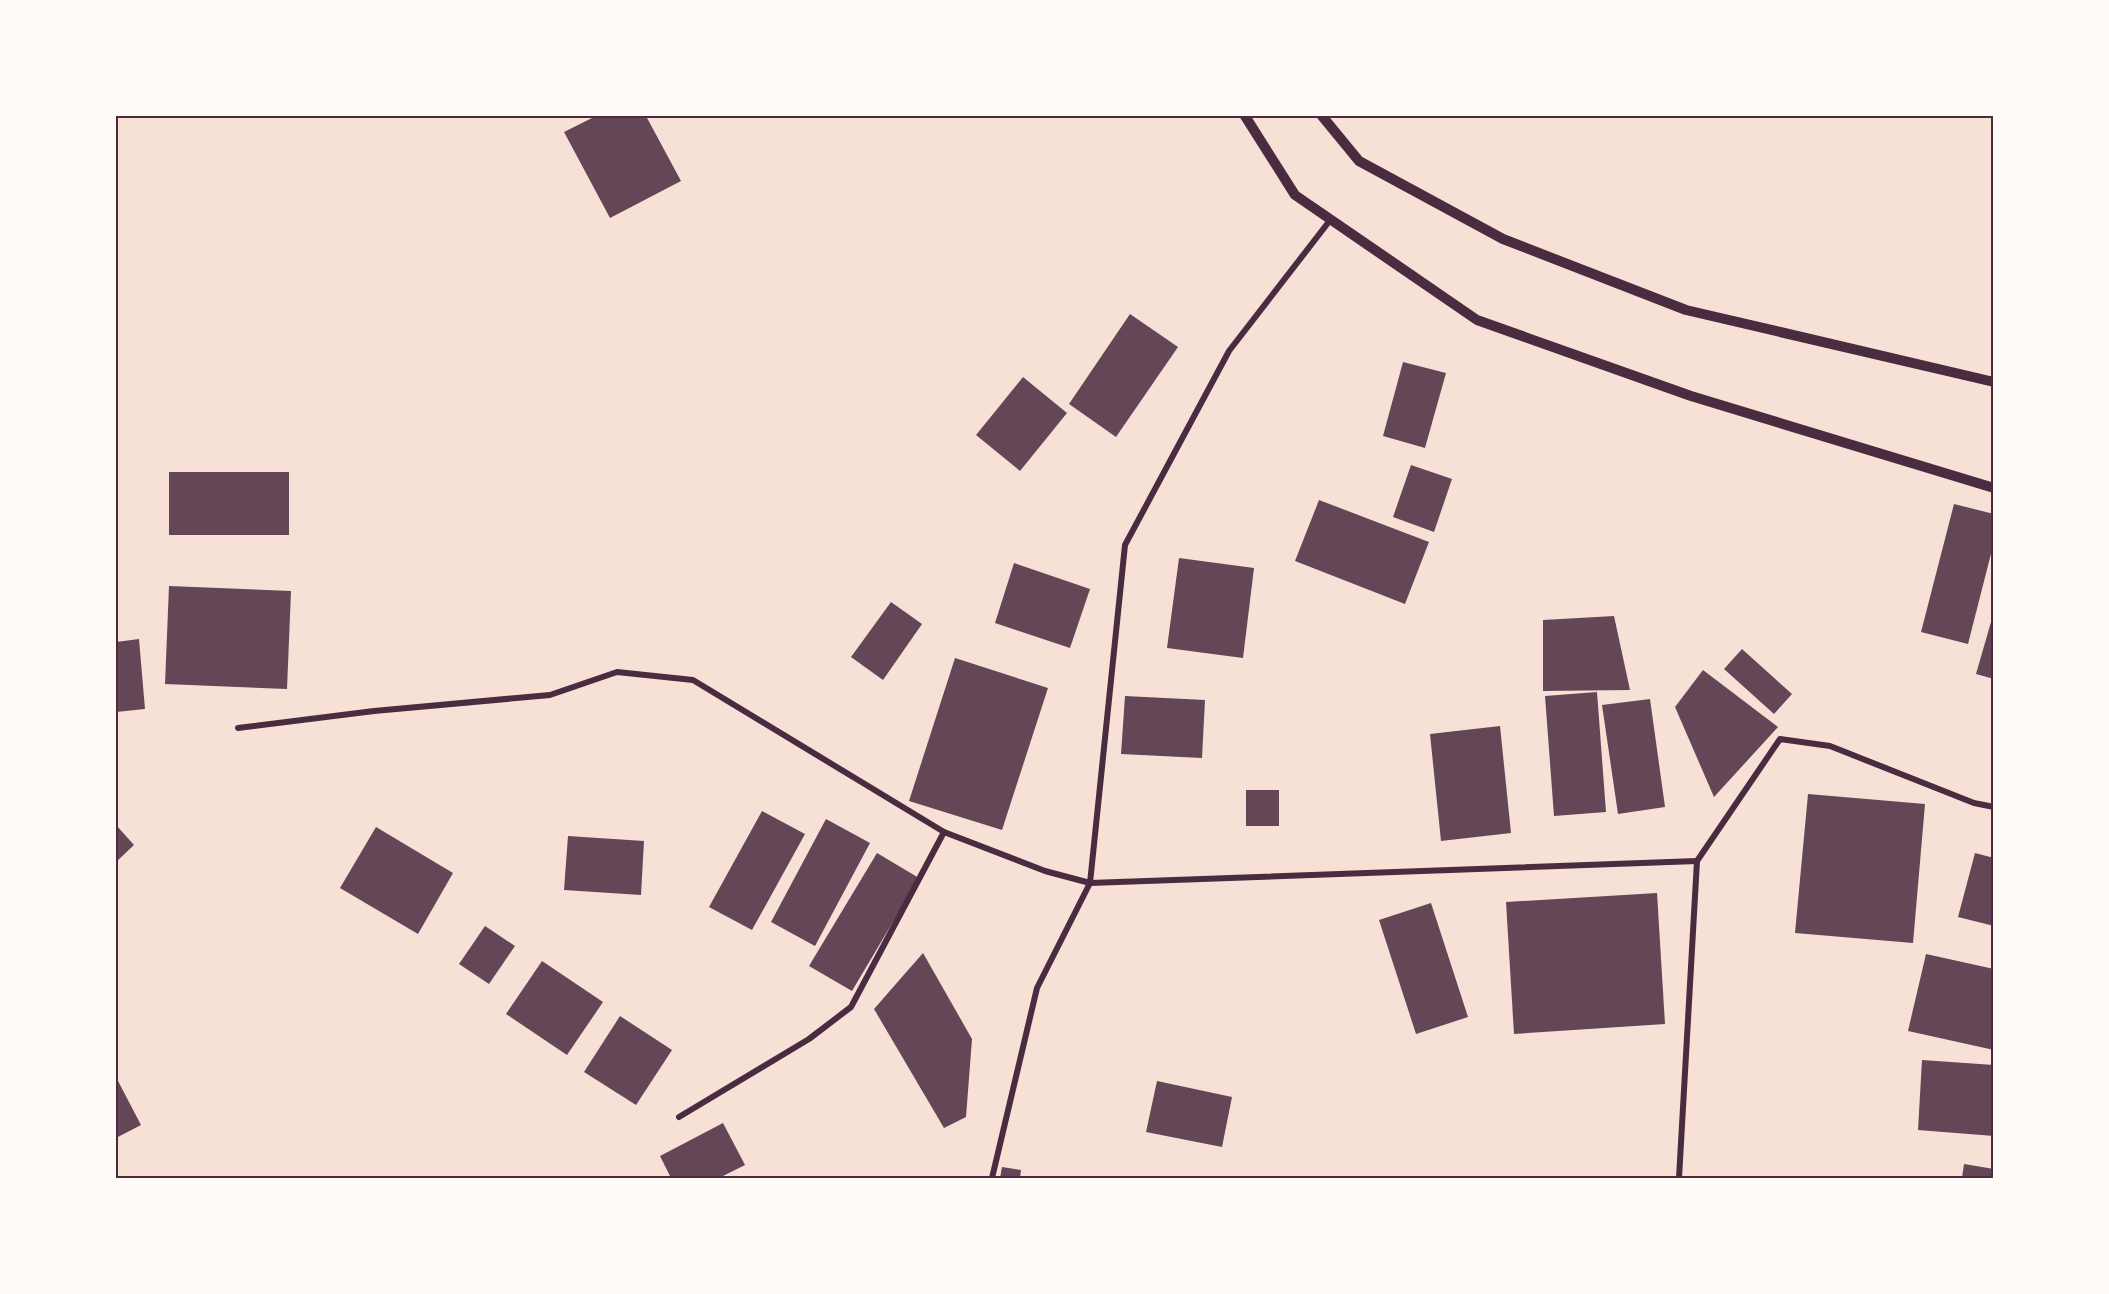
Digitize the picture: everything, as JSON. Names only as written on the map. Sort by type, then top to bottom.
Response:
[{"type":"street","points":[[1245,116],[1295,195],[1477,320],[1691,396],[1994,488]]},
{"type":"street","points":[[1322,116],[1359,161],[1503,239],[1686,310],[1994,382]]},
{"type":"street","points":[[992,1179],[1037,988],[1090,883],[1125,545],[1228,351],[1331,219]]},
{"type":"street","points":[[238,728],[374,711],[550,695],[617,672],[693,680],[944,832],[1045,871],[1090,883],[1697,861]]},
{"type":"street","points":[[1679,1179],[1697,861],[1780,739],[1830,746],[1974,803],[1994,807]]},
{"type":"street","points":[[679,1117],[809,1039],[851,1007],[944,832]]},
{"type":"building","points":[[596,116],[646,116],[681,181],[610,218],[564,132]]},
{"type":"building","points":[[1130,314],[1178,347],[1116,437],[1069,404]]},
{"type":"building","points":[[1403,362],[1446,373],[1425,448],[1383,436]]},
{"type":"building","points":[[1023,377],[1067,413],[1020,471],[976,435]]},
{"type":"building","points":[[1411,465],[1452,479],[1434,532],[1393,517]]},
{"type":"building","points":[[169,472],[289,472],[289,535],[169,535]]},
{"type":"building","points":[[1319,500],[1429,542],[1405,604],[1295,561]]},
{"type":"building","points":[[1954,504],[1994,514],[1994,542],[1968,644],[1921,632]]},
{"type":"building","points":[[1179,558],[1254,568],[1243,658],[1167,648]]},
{"type":"building","points":[[1014,563],[1090,589],[1070,648],[995,623]]},
{"type":"building","points":[[169,586],[291,591],[287,689],[165,684]]},
{"type":"building","points":[[891,602],[922,624],[883,680],[851,657]]},
{"type":"building","points":[[1614,616],[1630,690],[1543,691],[1543,620]]},
{"type":"building","points":[[1994,616],[1994,679],[1976,674]]},
{"type":"building","points":[[139,639],[145,709],[116,712],[116,642]]},
{"type":"building","points":[[1742,649],[1792,694],[1774,714],[1724,669]]},
{"type":"building","points":[[955,658],[1048,688],[1002,830],[909,801]]},
{"type":"building","points":[[1703,670],[1778,727],[1714,797],[1675,707]]},
{"type":"building","points":[[1597,692],[1606,812],[1554,816],[1545,696]]},
{"type":"building","points":[[1125,696],[1205,700],[1202,758],[1121,754]]},
{"type":"building","points":[[1650,699],[1665,807],[1618,814],[1602,705]]},
{"type":"building","points":[[1500,726],[1511,833],[1441,841],[1430,734]]},
{"type":"building","points":[[1246,790],[1279,790],[1279,826],[1246,826]]},
{"type":"building","points":[[1808,794],[1925,804],[1913,943],[1795,933]]},
{"type":"building","points":[[762,811],[805,834],[752,930],[709,907]]},
{"type":"building","points":[[826,819],[870,843],[815,946],[771,922]]},
{"type":"building","points":[[116,825],[134,845],[116,862]]},
{"type":"building","points":[[376,827],[453,873],[418,934],[340,888]]},
{"type":"building","points":[[568,836],[644,841],[641,895],[564,890]]},
{"type":"building","points":[[877,853],[919,878],[852,991],[809,966]]},
{"type":"building","points":[[1975,853],[1994,858],[1994,926],[1958,917]]},
{"type":"building","points":[[1657,893],[1665,1024],[1514,1034],[1506,902]]},
{"type":"building","points":[[1431,903],[1468,1017],[1416,1034],[1379,920]]},
{"type":"building","points":[[485,926],[515,946],[489,984],[459,964]]},
{"type":"building","points":[[923,953],[972,1039],[966,1117],[944,1128],[874,1009]]},
{"type":"building","points":[[1926,954],[1994,969],[1994,1050],[1908,1031]]},
{"type":"building","points":[[542,961],[603,1002],[567,1055],[506,1014]]},
{"type":"building","points":[[620,1016],[672,1050],[636,1105],[584,1072]]},
{"type":"building","points":[[1922,1060],[1994,1065],[1994,1136],[1918,1130]]},
{"type":"building","points":[[116,1080],[141,1125],[116,1138]]},
{"type":"building","points":[[1157,1081],[1232,1097],[1222,1147],[1146,1132]]},
{"type":"building","points":[[723,1123],[745,1165],[719,1178],[671,1178],[660,1156]]},
{"type":"building","points":[[1964,1164],[1994,1169],[1994,1178],[1962,1178]]},
{"type":"building","points":[[1002,1167],[1021,1170],[1020,1178],[1000,1178]]}]
